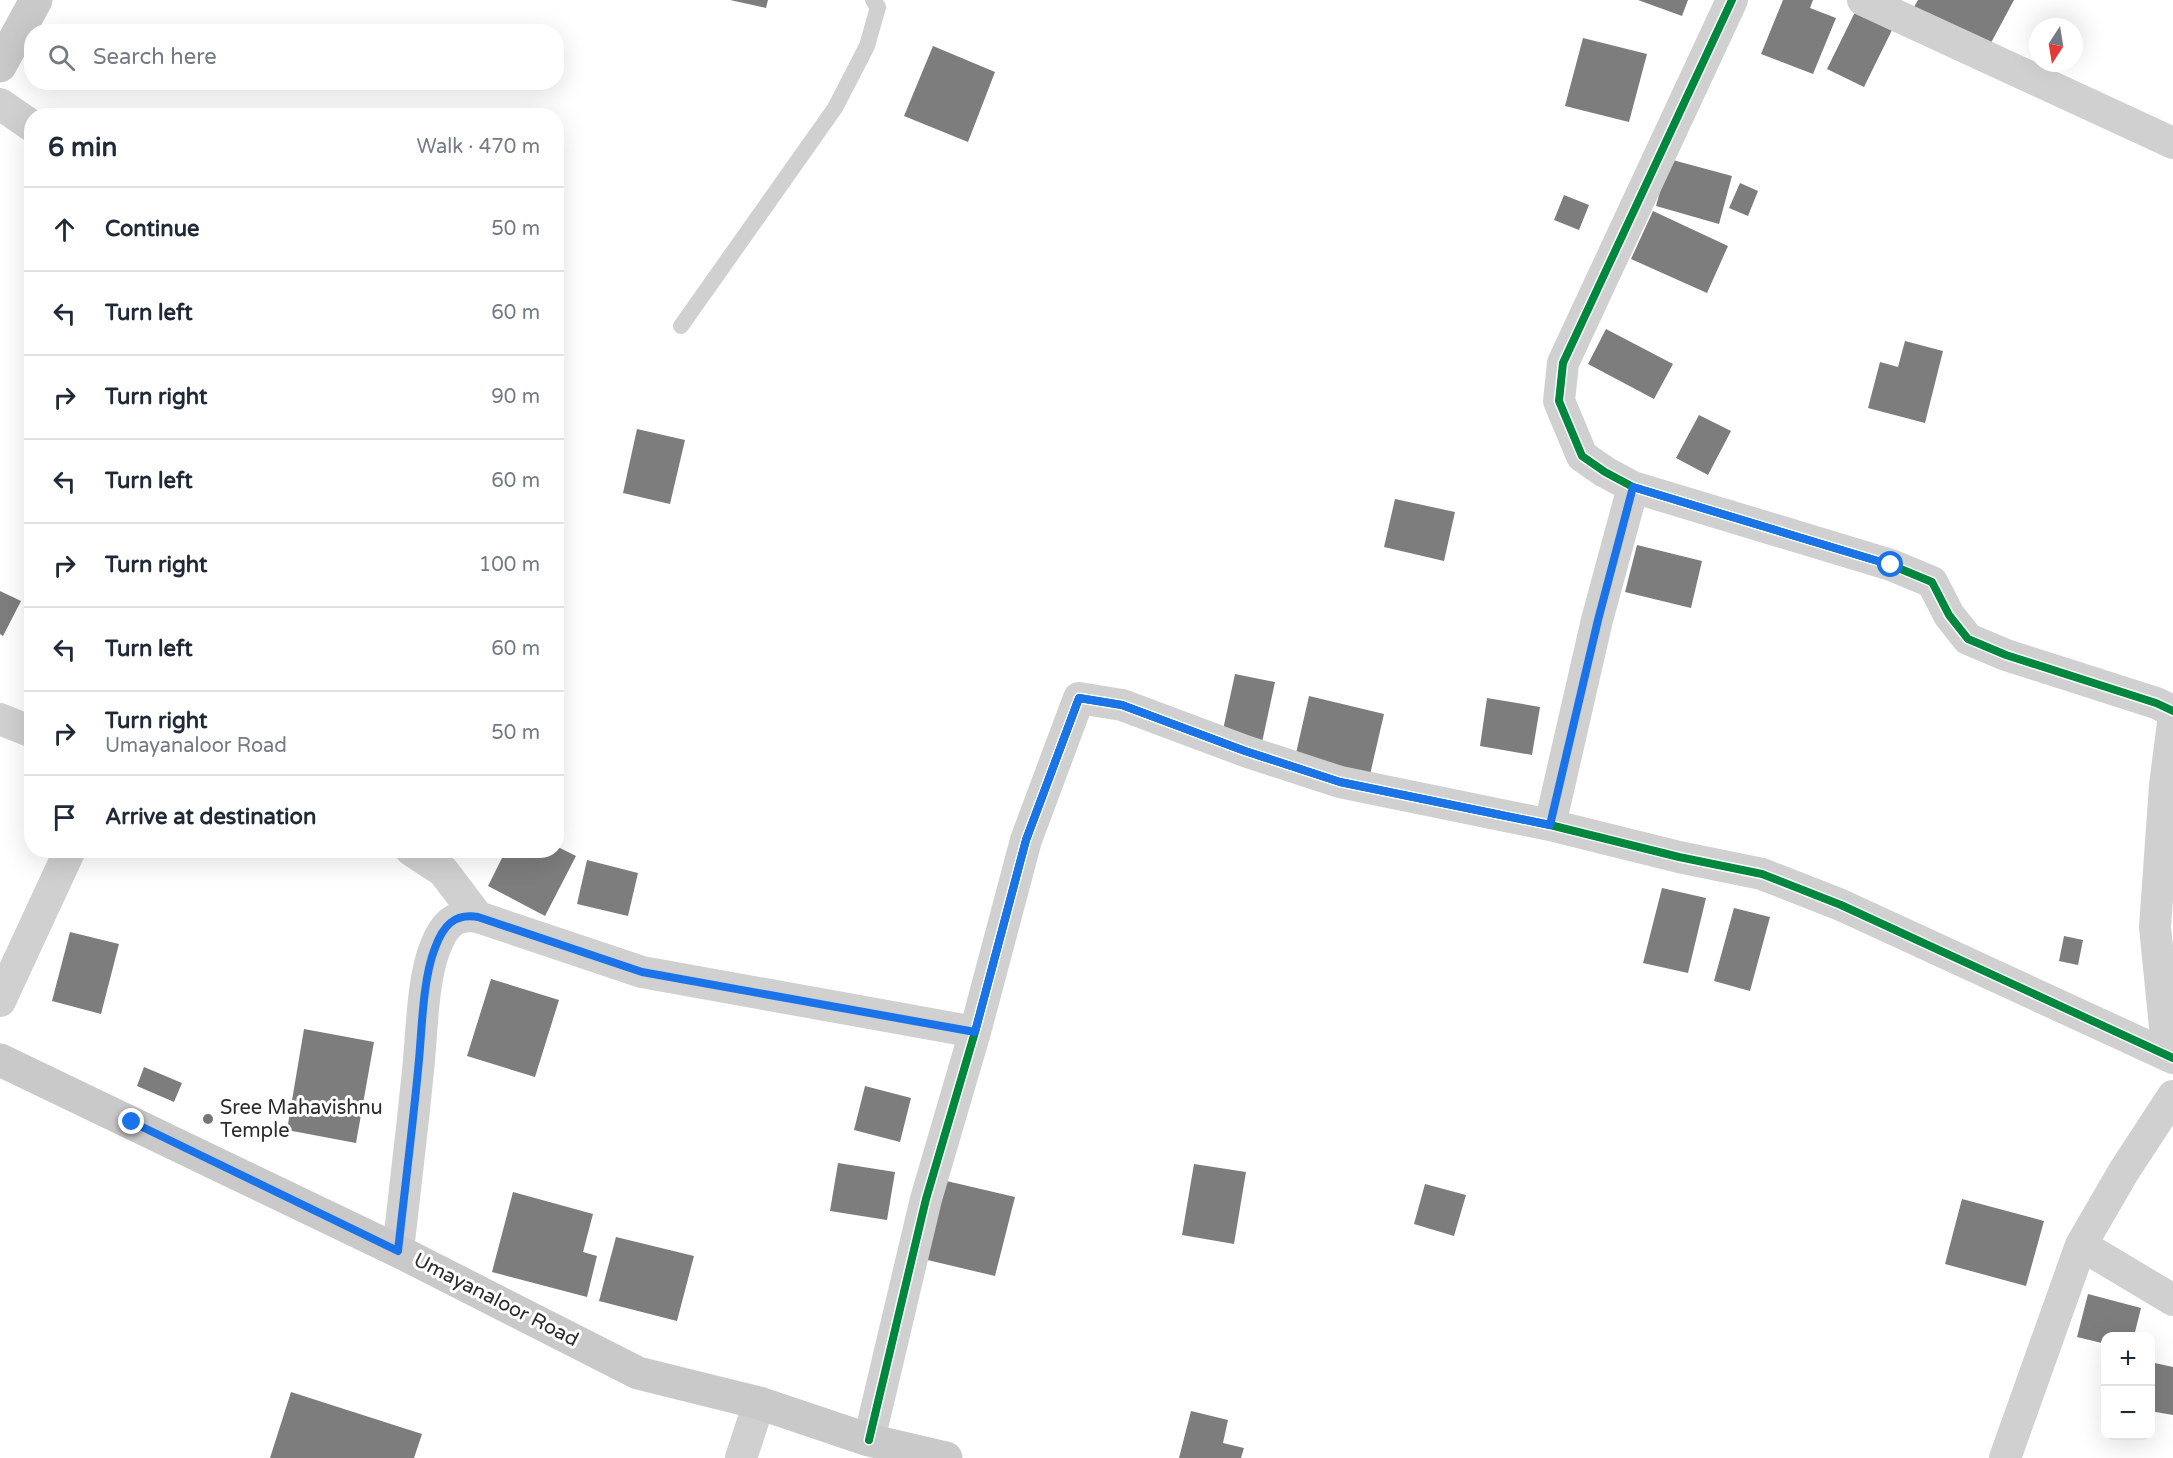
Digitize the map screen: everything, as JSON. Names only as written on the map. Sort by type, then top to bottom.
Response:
[{"type":"main road","points":[[0,66],[36,0]]},
{"type":"main road","name":"Umayanaloor Road","points":[[0,1060],[398,1251],[638,1373],[759,1403],[869,1440],[946,1458]]},
{"type":"street","points":[[1732,0],[1563,363],[1559,401],[1582,456],[1633,487],[1891,565],[1932,582],[1948,615],[1968,639],[2006,655],[2156,703],[2173,711]]},
{"type":"street","points":[[1863,0],[2173,143]]},
{"type":"street","points":[[0,104],[24,120]]},
{"type":"street","points":[[1550,825],[1598,620],[1633,487]]},
{"type":"street","points":[[869,1440],[926,1199],[975,1032],[1026,840],[1079,698],[1122,705],[1245,751],[1340,782],[1550,825],[1679,857],[1762,874],[1841,905],[2173,1058]]},
{"type":"street","points":[[0,719],[24,729]]},
{"type":"street","points":[[2173,723],[2165,785],[2155,927],[2165,1027],[2173,1052]]},
{"type":"street","points":[[0,1001],[66,858]]},
{"type":"street","points":[[424,858],[443,870],[478,917]]},
{"type":"street","points":[[398,1251],[426,992],[435,948],[447,926],[456,917],[466,915],[478,917],[642,972],[975,1032]]},
{"type":"street","points":[[2005,1458],[2081,1245],[2124,1171],[2173,1096]]},
{"type":"street","points":[[2081,1245],[2173,1300]]},
{"type":"street","points":[[741,1458],[759,1403]]},
{"type":"lane","points":[[681,326],[835,108],[867,46],[878,7],[873,0]]},
{"type":"building","points":[[730,0],[768,0],[766,8]]},
{"type":"building","points":[[1638,0],[1688,0],[1682,16]]},
{"type":"building","points":[[1783,0],[1813,0],[1810,8],[1836,18],[1813,74],[1761,54]]},
{"type":"building","points":[[1918,0],[2014,0],[1985,54],[1910,14]]},
{"type":"building","points":[[1857,8],[1894,26],[1864,87],[1827,69]]},
{"type":"building","points":[[1583,38],[1647,54],[1629,122],[1565,106]]},
{"type":"building","points":[[933,46],[995,72],[968,142],[904,116]]},
{"type":"building","points":[[1669,159],[1732,176],[1719,224],[1656,206]]},
{"type":"building","points":[[1740,183],[1758,191],[1748,216],[1729,208]]},
{"type":"building","points":[[1564,195],[1589,205],[1579,230],[1554,220]]},
{"type":"building","points":[[1653,211],[1728,246],[1707,293],[1631,259]]},
{"type":"building","points":[[1606,329],[1673,364],[1654,399],[1588,364]]},
{"type":"building","points":[[1905,341],[1943,351],[1925,423],[1868,408],[1880,362],[1898,367]]},
{"type":"building","points":[[1699,415],[1731,431],[1708,475],[1676,458]]},
{"type":"building","points":[[637,429],[685,440],[670,504],[623,493]]},
{"type":"building","points":[[1395,499],[1455,512],[1444,561],[1384,547]]},
{"type":"building","points":[[1637,545],[1702,561],[1691,608],[1625,592]]},
{"type":"building","points":[[0,591],[21,601],[3,636],[0,634]]},
{"type":"building","points":[[1235,674],[1275,682],[1261,747],[1221,739]]},
{"type":"building","points":[[1309,696],[1384,714],[1369,779],[1294,762]]},
{"type":"building","points":[[1487,698],[1540,707],[1532,755],[1480,746]]},
{"type":"building","points":[[564,850],[576,856],[545,916],[488,886],[502,858],[564,858]]},
{"type":"building","points":[[587,860],[638,873],[628,916],[577,904]]},
{"type":"building","points":[[1662,888],[1706,898],[1688,973],[1643,963]]},
{"type":"building","points":[[1734,908],[1770,917],[1750,991],[1714,981]]},
{"type":"building","points":[[70,932],[119,944],[101,1014],[52,1001]]},
{"type":"building","points":[[2064,936],[2083,940],[2078,965],[2059,961]]},
{"type":"building","points":[[491,979],[559,1000],[535,1077],[467,1056]]},
{"type":"building","points":[[304,1029],[374,1042],[356,1143],[287,1130]]},
{"type":"building","points":[[144,1067],[182,1083],[174,1102],[137,1086]]},
{"type":"building","points":[[865,1086],[911,1098],[900,1142],[854,1130]]},
{"type":"building","points":[[838,1163],[895,1172],[887,1220],[830,1211]]},
{"type":"building","points":[[1194,1164],[1246,1172],[1234,1244],[1182,1235]]},
{"type":"building","points":[[938,1179],[1015,1197],[995,1276],[919,1258]]},
{"type":"building","points":[[1425,1184],[1466,1195],[1454,1236],[1414,1224]]},
{"type":"building","points":[[513,1192],[593,1214],[583,1252],[597,1256],[587,1297],[492,1272]]},
{"type":"building","points":[[1962,1199],[2044,1221],[2026,1286],[1945,1264]]},
{"type":"building","points":[[616,1237],[694,1256],[677,1321],[599,1301]]},
{"type":"building","points":[[2088,1294],[2141,1308],[2135,1332],[2101,1332],[2101,1343],[2077,1337]]},
{"type":"building","points":[[2155,1363],[2173,1367],[2173,1415],[2155,1412]]},
{"type":"building","points":[[291,1392],[422,1434],[414,1458],[270,1458]]},
{"type":"building","points":[[1191,1411],[1228,1420],[1223,1443],[1244,1448],[1241,1458],[1179,1458]]},
{"type":"cycle path","points":[[1732,0],[1563,363],[1559,401],[1582,456],[1633,487],[1891,565],[1932,582],[1949,615],[1968,639],[2006,655],[2156,703],[2173,711]]},
{"type":"cycle path","points":[[869,1440],[926,1199],[975,1032],[1026,840],[1079,698],[1122,705],[1245,751],[1340,782],[1550,825],[1679,857],[1762,874],[1841,905],[2173,1058]]},
{"type":"place","name":"Sree Mahavishnu Temple","points":[[208,1119]]},
{"type":"route","points":[[132,1122],[398,1251],[426,992],[435,948],[447,926],[456,917],[466,915],[478,917],[642,972],[975,1032],[1026,840],[1079,698],[1122,705],[1245,751],[1340,782],[1550,825],[1598,620],[1633,487],[1891,565]]}]
